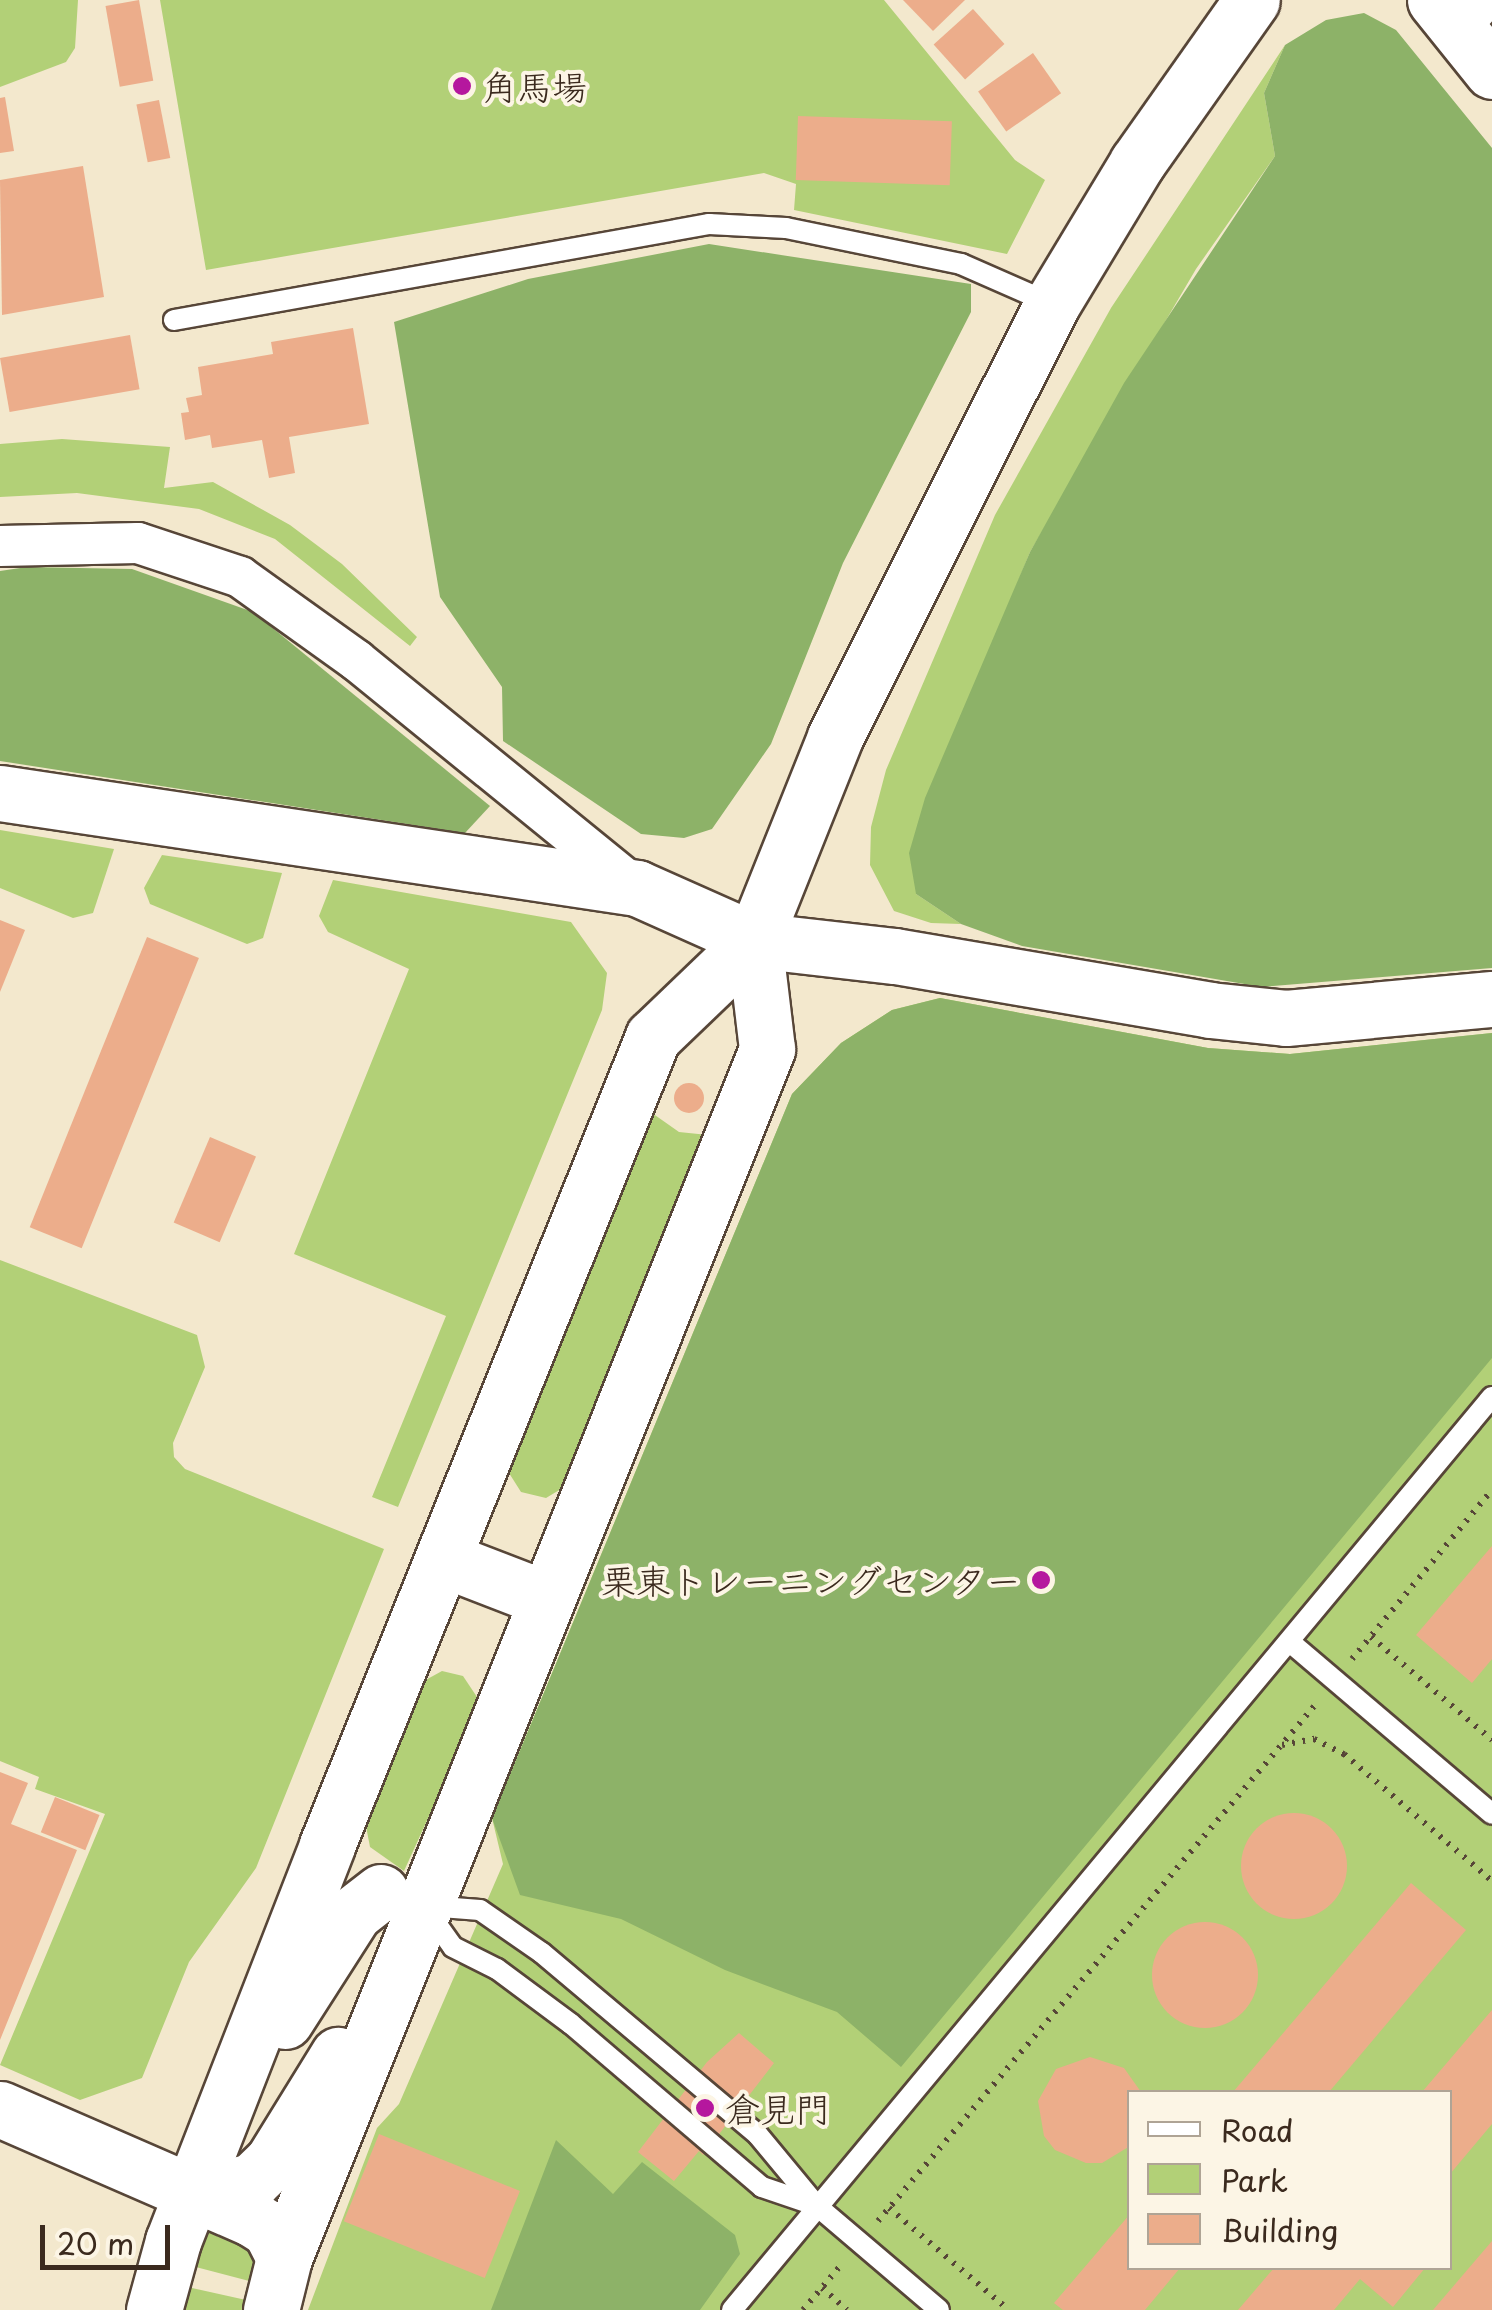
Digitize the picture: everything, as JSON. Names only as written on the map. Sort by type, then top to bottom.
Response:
[{"type":"street","points":[[154,2310],[191,2195],[231,2090],[652,1037],[754,940],[835,737],[1052,304],[1138,164],[1252,0]]},
{"type":"street","points":[[1459,9],[1492,70]]},
{"type":"street","points":[[0,546],[138,544],[240,577],[356,660],[638,888],[754,940],[1286,1018],[1492,999]]},
{"type":"street","points":[[0,794],[638,888]]},
{"type":"street","points":[[271,2310],[284,2258],[395,1979],[402,1899],[544,1598],[767,1049],[754,940]]},
{"type":"street","points":[[443,1559],[544,1598]]},
{"type":"street","points":[[348,1800],[353,1856],[364,1878],[402,1899]]},
{"type":"street","points":[[231,2090],[274,2040],[354,1912],[402,1899]]},
{"type":"street","points":[[191,2195],[235,2189],[272,2162],[320,2077],[395,1979]]},
{"type":"street","points":[[0,2109],[157,2172],[191,2195],[270,2230],[284,2258]]},
{"type":"lane","points":[[174,320],[709,224],[786,228],[962,264],[1052,304]]},
{"type":"lane","points":[[732,2310],[1492,1397]]},
{"type":"lane","points":[[1290,1642],[1492,1814]]},
{"type":"lane","points":[[402,1899],[453,1948],[498,1969],[571,2024],[762,2187],[817,2206]]},
{"type":"lane","points":[[402,1899],[480,1910],[542,1953],[758,2136],[817,2206],[939,2310]]},
{"type":"path","points":[[804,2310],[1492,1490]]},
{"type":"path","points":[[1371,1636],[1492,1740]]},
{"type":"path","points":[[1280,1745],[1314,1739],[1344,1754],[1492,1882]]},
{"type":"path","points":[[889,2208],[1009,2310]]},
{"type":"path","points":[[822,2288],[847,2310]]},
{"type":"green space","points":[[0,0],[78,0],[75,48],[66,62],[0,87]]},
{"type":"green space","name":"角馬場","points":[[160,0],[884,0],[1015,160],[1045,180],[1007,254],[794,210],[796,184],[764,173],[206,270]]},
{"type":"green space","points":[[1364,13],[1396,30],[1492,148],[1492,968],[1262,987],[1022,946],[961,924],[916,894],[909,853],[925,798],[1030,552],[1124,383],[1275,156],[1264,93],[1285,45],[1326,20]]},
{"type":"green space","points":[[1285,45],[1264,93],[1275,156],[1196,269],[1030,552],[984,665],[916,894],[961,924],[931,923],[894,911],[870,865],[871,827],[886,770],[995,515],[1111,308]]},
{"type":"green space","points":[[709,244],[971,284],[971,312],[843,563],[771,744],[712,829],[684,838],[641,834],[503,741],[502,687],[440,597],[394,322],[528,279]]},
{"type":"green space","points":[[62,439],[170,447],[164,488],[213,482],[290,525],[342,564],[417,637],[410,646],[275,539],[199,509],[77,493],[0,497],[0,444]]},
{"type":"green space","points":[[27,567],[132,569],[253,612],[490,806],[465,833],[0,761],[0,571]]},
{"type":"green space","points":[[0,830],[114,849],[93,913],[73,918],[0,888]]},
{"type":"green space","points":[[162,855],[282,873],[263,938],[247,944],[150,904],[144,888]]},
{"type":"green space","points":[[333,880],[571,922],[607,973],[602,1010],[398,1507],[372,1497],[446,1316],[294,1254],[409,969],[328,932],[319,916]]},
{"type":"green space","name":"栗東トレーニングセンター","points":[[940,998],[1208,1048],[1290,1054],[1492,1033],[1492,2310],[308,2310],[377,2128],[399,2104],[503,1864],[492,1818],[792,1094],[841,1043],[892,1010]]},
{"type":"green space","points":[[940,998],[1208,1048],[1290,1054],[1492,1033],[1492,1358],[901,2067],[837,2012],[725,1970],[621,1919],[520,1895],[492,1818],[792,1094],[841,1043],[892,1010]]},
{"type":"green space","points":[[652,1113],[679,1132],[708,1135],[566,1486],[546,1498],[521,1492],[509,1473],[509,1456]]},
{"type":"green space","points":[[0,1260],[197,1335],[205,1367],[173,1443],[174,1457],[185,1469],[384,1549],[256,1868],[189,1962],[142,2078],[80,2100],[0,2065],[105,1814],[35,1789],[39,1777],[0,1761]]},
{"type":"green space","points":[[442,1671],[463,1676],[477,1697],[477,1711],[404,1871],[370,1847],[365,1821],[422,1682]]},
{"type":"green space","points":[[556,2140],[613,2194],[642,2162],[735,2235],[740,2254],[700,2310],[491,2310]]},
{"type":"green space","points":[[214,2229],[242,2236],[256,2264],[253,2282],[192,2266],[203,2234]]},
{"type":"green space","points":[[183,2286],[246,2300],[244,2310],[180,2310]]},
{"type":"building","points":[[139,0],[153,81],[120,87],[106,6]]},
{"type":"building","points":[[903,0],[965,0],[933,31]]},
{"type":"building","points":[[973,9],[1004,44],[965,79],[934,44]]},
{"type":"building","points":[[1033,53],[1061,93],[1006,132],[978,91]]},
{"type":"building","points":[[5,97],[14,151],[0,153],[0,98]]},
{"type":"building","points":[[159,100],[170,158],[148,162],[136,104]]},
{"type":"building","points":[[798,116],[952,121],[950,185],[796,180]]},
{"type":"building","points":[[83,166],[104,297],[2,315],[0,180]]},
{"type":"building","points":[[353,328],[369,424],[289,437],[295,473],[269,478],[262,440],[212,448],[210,435],[185,440],[181,413],[189,412],[186,398],[202,395],[198,367],[273,354],[271,342]]},
{"type":"building","points":[[130,335],[140,389],[10,412],[0,358]]},
{"type":"building","points":[[0,920],[25,930],[0,992]]},
{"type":"building","points":[[147,937],[199,958],[82,1248],[30,1227]]},
{"type":"building","points":[[689,1083],[700,1087],[704,1098],[700,1109],[689,1113],[678,1109],[674,1098],[678,1087]]},
{"type":"building","points":[[210,1137],[256,1157],[220,1242],[174,1223]]},
{"type":"building","points":[[1492,1546],[1492,1659],[1472,1683],[1416,1635]]},
{"type":"building","points":[[0,1772],[28,1783],[11,1824],[77,1850],[0,2040]]},
{"type":"building","points":[[55,1797],[100,1815],[85,1850],[41,1832]]},
{"type":"building","points":[[1294,1813],[1314,1817],[1331,1829],[1343,1846],[1347,1866],[1343,1886],[1331,1903],[1314,1915],[1294,1919],[1274,1915],[1257,1903],[1245,1886],[1241,1866],[1245,1846],[1257,1829],[1274,1817]]},
{"type":"building","points":[[1411,1883],[1466,1930],[1331,2090],[1235,2090]]},
{"type":"building","points":[[1205,1922],[1225,1926],[1242,1938],[1254,1955],[1258,1975],[1254,1995],[1242,2012],[1225,2024],[1205,2028],[1185,2024],[1168,2012],[1156,1995],[1152,1975],[1156,1955],[1168,1938],[1185,1926]]},
{"type":"building","points":[[1492,2010],[1492,2124],[1452,2172],[1452,2090],[1424,2090]]},
{"type":"building","points":[[739,2033],[774,2063],[703,2155],[699,2151],[674,2181],[638,2152],[707,2062]]},
{"type":"building","points":[[1090,2057],[1124,2068],[1140,2090],[1127,2090],[1127,2148],[1102,2163],[1086,2163],[1055,2150],[1044,2136],[1038,2101],[1056,2069]]},
{"type":"building","points":[[379,2134],[520,2191],[485,2278],[344,2221]]},
{"type":"building","points":[[1127,2218],[1127,2270],[1178,2270],[1145,2310],[1063,2310],[1054,2303]]},
{"type":"building","points":[[1492,2241],[1492,2310],[1433,2310]]},
{"type":"building","points":[[1272,2270],[1423,2270],[1393,2307],[1360,2279],[1334,2310],[1238,2310]]},
{"type":"place","name":"角馬場","points":[[462,86]]},
{"type":"place","name":"栗東トレーニングセンター","points":[[1041,1580]]},
{"type":"place","name":"倉見門","points":[[705,2108]]}]
